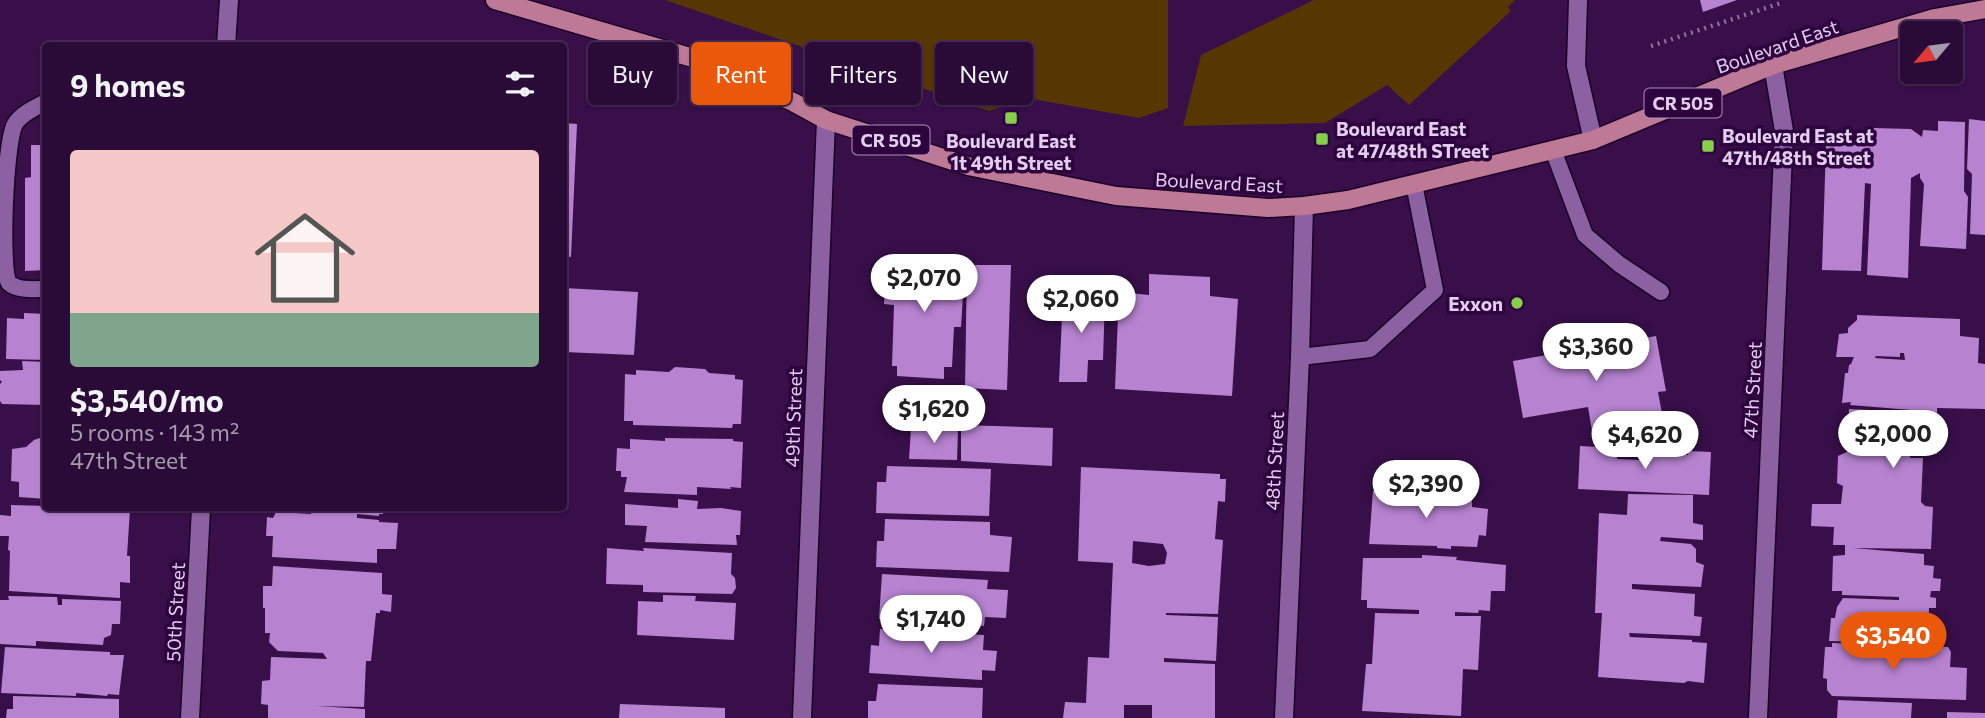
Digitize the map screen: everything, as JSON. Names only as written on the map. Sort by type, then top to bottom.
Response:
[{"type":"main road","name":"Boulevard East","points":[[495,0],[693,58],[793,102],[826,120],[968,166],[1116,196],[1268,208],[1348,200],[1592,140],[1773,65],[1935,18],[1985,9]]},
{"type":"street","points":[[226,42],[229,0]]},
{"type":"street","points":[[1578,0],[1576,66],[1592,140]]},
{"type":"street","name":"47th Street","points":[[1758,718],[1784,131],[1773,65]]},
{"type":"street","name":"49th Street","points":[[802,718],[826,120]]},
{"type":"street","name":"48th Street","points":[[1284,718],[1304,206]]},
{"type":"street","name":"50th Street","points":[[190,718],[201,511]]},
{"type":"lane","points":[[42,104],[15,123],[8,152],[1,226],[4,276],[10,284],[23,289],[42,289]]},
{"type":"lane","points":[[1553,150],[1585,235],[1619,264],[1661,292]]},
{"type":"lane","points":[[1300,357],[1370,349],[1435,290],[1414,184]]},
{"type":"path","points":[[1651,46],[1781,3]]},
{"type":"shaded area","points":[[665,0],[1168,0],[1168,108],[1139,118],[1033,99],[1033,42],[935,42],[935,92],[921,88],[921,42],[805,42],[805,48]]},
{"type":"shaded area","points":[[1314,0],[1515,0],[1508,7],[1511,11],[1409,105],[1387,85],[1325,123],[1183,126],[1201,55]]},
{"type":"shaded area","points":[[971,105],[1007,105],[989,111]]},
{"type":"building","points":[[1700,0],[1737,0],[1703,12]]},
{"type":"building","points":[[1969,119],[1985,121],[1985,235],[1970,234],[1972,174],[1967,169]]},
{"type":"building","points":[[1938,121],[1965,122],[1964,191],[1968,197],[1966,249],[1920,246],[1924,184],[1920,173],[1911,178],[1908,278],[1867,275],[1871,184],[1865,183],[1861,271],[1822,270],[1826,145],[1833,136],[1844,136],[1852,144],[1864,144],[1864,136],[1874,128],[1911,129],[1922,137],[1923,130],[1938,131]]},
{"type":"building","points":[[567,123],[577,124],[571,257],[567,256]]},
{"type":"building","points":[[31,145],[42,145],[42,270],[25,271],[25,178],[31,177]]},
{"type":"building","points":[[888,257],[965,263],[961,327],[954,327],[952,367],[944,367],[944,379],[897,376],[897,366],[892,366],[894,305],[884,304]]},
{"type":"building","points":[[967,265],[1011,265],[1007,390],[965,388]]},
{"type":"building","points":[[1149,274],[1210,277],[1210,296],[1238,299],[1232,396],[1115,389],[1119,292],[1149,295]]},
{"type":"building","points":[[567,288],[638,292],[634,355],[567,352]]},
{"type":"building","points":[[1082,291],[1098,292],[1097,296],[1105,297],[1103,360],[1088,360],[1087,382],[1059,382],[1063,296],[1081,296]]},
{"type":"building","points":[[24,313],[42,314],[42,360],[6,359],[7,318],[24,319]]},
{"type":"building","points":[[1857,315],[1960,319],[1960,336],[1979,338],[1978,363],[1985,364],[1985,409],[1937,408],[1937,454],[1910,453],[1910,458],[1923,458],[1921,502],[1925,506],[1933,507],[1931,549],[1853,548],[1924,554],[1924,565],[1934,566],[1933,578],[1941,579],[1940,591],[1931,591],[1930,597],[1936,598],[1936,608],[1929,608],[1928,644],[1829,641],[1831,618],[1835,618],[1837,607],[1843,598],[1899,600],[1899,597],[1842,595],[1842,591],[1832,591],[1833,556],[1845,555],[1845,545],[1833,545],[1834,527],[1811,526],[1812,504],[1841,504],[1843,486],[1837,483],[1838,456],[1847,452],[1849,409],[1911,410],[1842,403],[1845,373],[1848,373],[1854,357],[1836,357],[1839,334],[1848,333],[1848,328],[1857,320]],"holes":[[[1900,353],[1904,353],[1905,360],[1875,358],[1900,357]]]},
{"type":"building","points":[[1656,336],[1666,391],[1658,392],[1663,419],[1592,431],[1588,407],[1523,418],[1513,361]]},
{"type":"building","points":[[22,361],[42,362],[42,405],[2,404],[0,371],[23,370]]},
{"type":"building","points":[[675,367],[705,369],[709,373],[735,375],[735,379],[743,380],[741,424],[733,424],[732,428],[633,425],[633,421],[624,421],[625,374],[636,375],[636,370],[669,372]]},
{"type":"building","points":[[961,425],[1053,428],[1052,466],[961,461]]},
{"type":"building","points":[[911,429],[958,431],[957,460],[909,459]]},
{"type":"building","points":[[42,438],[42,499],[19,497],[19,482],[11,481],[12,449],[26,447],[34,440]]},
{"type":"building","points":[[665,438],[733,439],[743,442],[741,488],[697,487],[697,495],[624,492],[627,477],[621,477],[621,471],[616,471],[617,448],[630,449],[630,439],[665,441]]},
{"type":"building","points":[[1640,445],[1661,446],[1661,453],[1688,455],[1688,451],[1711,452],[1709,495],[1578,489],[1580,446],[1617,448],[1617,459],[1639,460]]},
{"type":"building","points":[[887,466],[991,469],[989,516],[876,513],[877,482],[886,482]]},
{"type":"building","points":[[1081,467],[1220,474],[1220,479],[1226,479],[1225,502],[1218,501],[1215,539],[1223,540],[1218,614],[1166,613],[1218,617],[1216,661],[1164,658],[1164,662],[1215,664],[1215,718],[1152,718],[1152,705],[1124,705],[1124,718],[1063,718],[1065,702],[1086,703],[1088,657],[1109,658],[1113,563],[1078,561]],"holes":[[[1133,541],[1163,544],[1167,553],[1165,564],[1149,566],[1132,563]]]},
{"type":"building","points":[[1373,491],[1472,496],[1472,507],[1488,509],[1486,536],[1479,535],[1477,547],[1451,546],[1451,549],[1437,546],[1369,544]]},
{"type":"building","points":[[1628,494],[1693,495],[1693,523],[1703,525],[1703,540],[1661,537],[1660,541],[1691,544],[1696,549],[1696,562],[1704,565],[1701,587],[1632,584],[1632,589],[1695,594],[1694,616],[1702,617],[1700,636],[1629,633],[1630,637],[1707,643],[1704,683],[1598,677],[1602,613],[1595,613],[1599,513],[1627,515]]},
{"type":"building","points":[[678,499],[698,501],[697,509],[741,511],[740,535],[736,535],[737,545],[645,542],[647,526],[625,525],[625,504],[678,508]]},
{"type":"building","points":[[11,505],[42,506],[42,511],[130,511],[127,556],[130,556],[130,583],[120,582],[120,598],[9,591],[9,536],[0,536],[0,515],[11,516]]},
{"type":"building","points":[[294,511],[383,511],[379,516],[357,514],[357,518],[398,523],[396,549],[377,549],[377,563],[272,557],[273,536],[266,536],[267,517],[273,518],[276,512],[311,512]]},
{"type":"building","points":[[885,519],[990,522],[990,535],[1012,537],[1009,572],[876,567],[877,541],[884,541]]},
{"type":"building","points":[[607,548],[732,553],[731,574],[735,578],[736,588],[732,594],[643,592],[643,585],[606,584]]},
{"type":"building","points":[[1422,555],[1457,557],[1456,560],[1506,565],[1505,591],[1491,591],[1490,611],[1455,612],[1455,616],[1481,616],[1478,670],[1463,669],[1461,716],[1362,711],[1366,664],[1372,664],[1375,613],[1419,614],[1419,610],[1367,608],[1367,600],[1361,600],[1363,558],[1422,558]]},
{"type":"building","points":[[273,566],[382,573],[382,594],[392,595],[391,612],[380,610],[380,613],[376,613],[371,661],[366,661],[364,707],[317,706],[365,709],[365,718],[268,718],[268,705],[261,704],[262,681],[270,680],[271,657],[327,659],[323,653],[278,651],[269,642],[270,633],[265,633],[263,586],[272,586]]},
{"type":"building","points":[[882,574],[988,580],[987,589],[1008,590],[1006,618],[985,617],[984,626],[879,619]]},
{"type":"building","points":[[663,595],[696,596],[695,601],[736,603],[734,640],[637,635],[638,601],[663,602]]},
{"type":"building","points":[[8,596],[57,597],[58,605],[62,605],[62,599],[121,601],[120,624],[112,624],[111,635],[104,638],[103,645],[36,641],[36,646],[0,644],[0,600],[9,600]]},
{"type":"building","points":[[880,629],[984,635],[983,650],[997,651],[995,671],[982,670],[982,680],[869,673],[871,645],[879,646]]},
{"type":"building","points":[[1832,643],[1948,647],[1951,652],[1950,667],[1967,668],[1966,700],[1832,696],[1827,690],[1827,679],[1823,678],[1825,647],[1832,647]]},
{"type":"building","points":[[5,647],[124,655],[119,695],[1,693]]},
{"type":"building","points":[[878,684],[983,688],[982,718],[868,718],[868,701],[876,701]]},
{"type":"building","points":[[13,696],[119,699],[119,718],[6,718],[7,709],[13,709]]},
{"type":"building","points":[[1838,700],[1912,703],[1911,718],[1837,718]]},
{"type":"building","points":[[620,704],[725,708],[725,718],[619,718]]},
{"type":"building","points":[[1947,712],[1985,713],[1985,718],[1947,718]]},
{"type":"place","name":"Boulevard East 1t 49th Street","points":[[1011,118]]},
{"type":"place","name":"Boulevard East at 47/48th STreet","points":[[1322,139]]},
{"type":"place","name":"Boulevard East at 47th/48th Street","points":[[1708,146]]},
{"type":"place","name":"Exxon","points":[[1517,303]]}]
